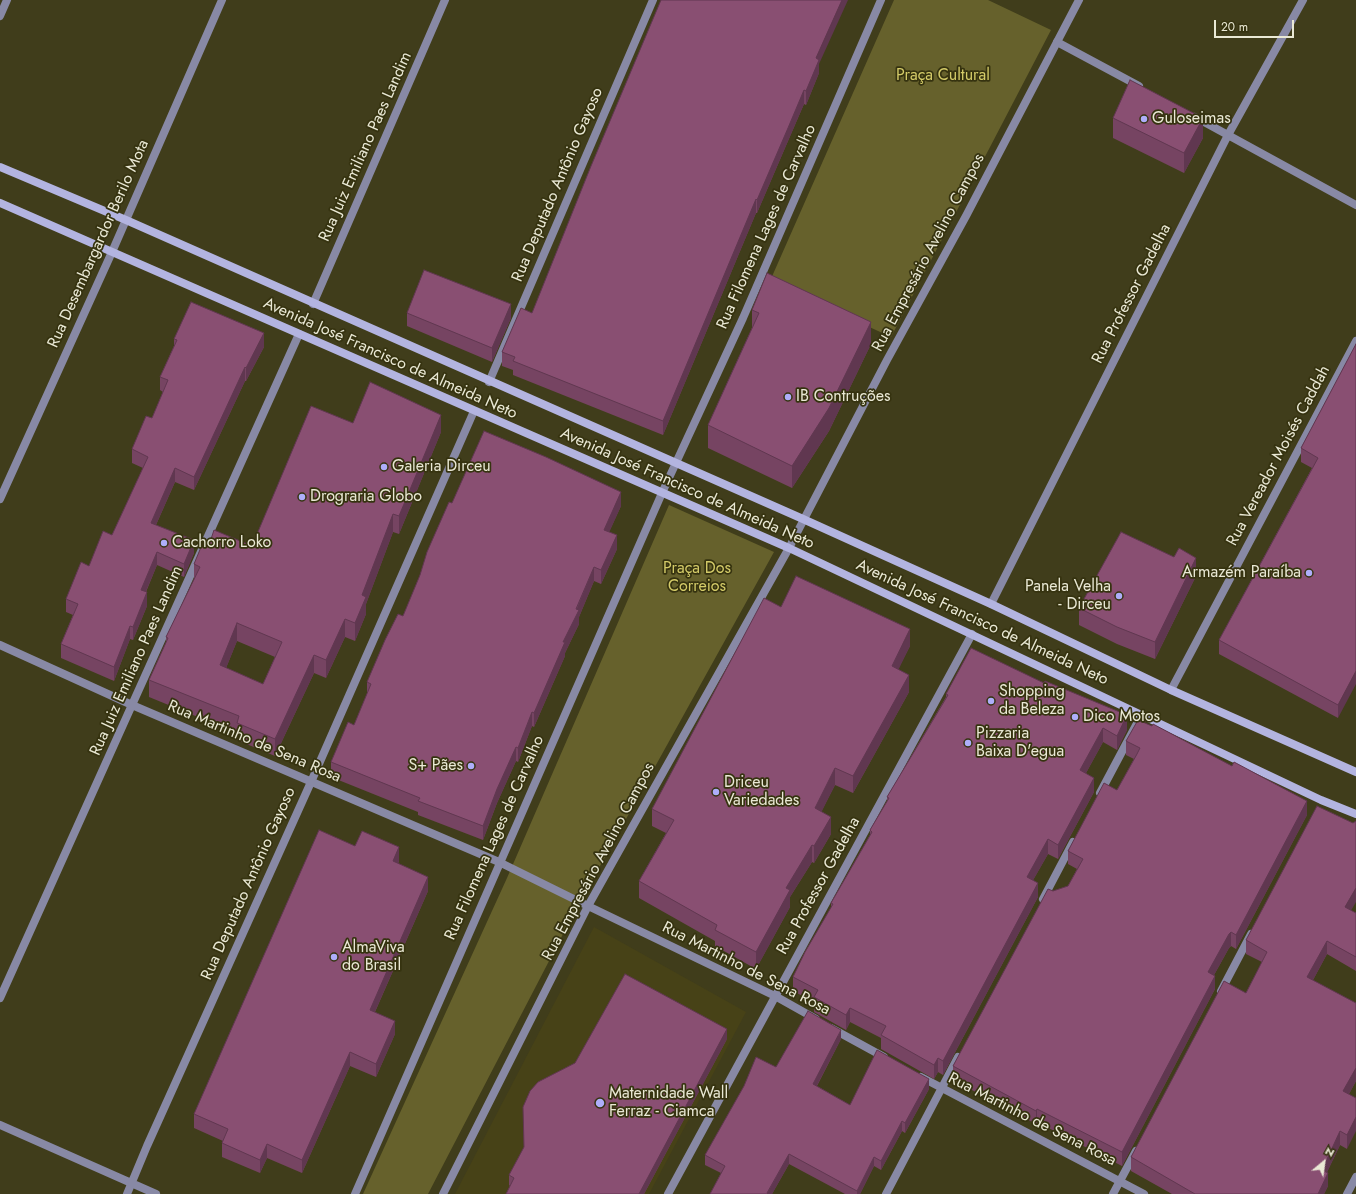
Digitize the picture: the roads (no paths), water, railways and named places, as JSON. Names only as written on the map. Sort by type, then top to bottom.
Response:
[{"type":"main road","name":"Avenida José Francisco de Almeida Neto","points":[[0,167],[126,220],[488,382],[803,519],[991,604],[1171,690],[1355,769]]},
{"type":"main road","name":"Avenida José Francisco de Almeida Neto","points":[[0,203],[789,548],[1142,714],[1320,804],[1356,814]]},
{"type":"street","points":[[0,16],[7,0]]},
{"type":"street","name":"Rua Desembargardor Berilo Mota","points":[[0,499],[112,252],[222,0]]},
{"type":"street","name":"Rua Juiz Emiliano Paes Landim","points":[[312,304],[445,0]]},
{"type":"street","name":"Rua Deputado Antônio Gayoso","points":[[488,382],[653,0]]},
{"type":"street","name":"Rua Filomena Lages de Carvalho","points":[[355,1194],[499,862],[675,464],[743,318],[881,0]]},
{"type":"street","name":"Rua Empresário Avelino Campos","points":[[443,1194],[588,906],[789,548],[887,360],[966,216],[1079,0]]},
{"type":"street","name":"Rua Professor Gadelha","points":[[991,604],[1228,135],[1303,0]]},
{"type":"street","points":[[1057,42],[1146,90]]},
{"type":"street","points":[[1187,113],[1356,205]]},
{"type":"street","name":"Rua Juiz Emiliano Paes Landim","points":[[0,998],[299,334]]},
{"type":"street","name":"Rua Vereador Moisés Caddah","points":[[1171,690],[1356,341]]},
{"type":"street","name":"Rua Deputado Antônio Gayoso","points":[[127,1194],[147,1146],[311,782],[474,411]]},
{"type":"street","name":"Rua Professor Gadelha","points":[[668,1194],[774,996],[972,634]]},
{"type":"street","name":"Rua Martinho de Sena Rosa","points":[[0,645],[132,705],[499,862],[774,996],[893,1062]]},
{"type":"street","points":[[1097,798],[1142,714]]},
{"type":"street","points":[[1038,908],[1079,832]]},
{"type":"street","points":[[1217,998],[1254,927]]},
{"type":"street","points":[[886,1194],[964,1047]]},
{"type":"street","name":"Rua Martinho de Sena Rosa","points":[[913,1073],[1144,1194]]},
{"type":"street","points":[[0,1125],[156,1194]]},
{"type":"street","points":[[1113,1194],[1139,1146]]},
{"type":"street","points":[[1347,1194],[1356,1177]]},
{"type":"place","name":"Guloseimas","points":[[1144,119]]},
{"type":"place","name":"IB Contruções","points":[[788,397]]},
{"type":"place","name":"Galeria Dirceu","points":[[384,467]]},
{"type":"place","name":"Drograria Globo","points":[[302,497]]},
{"type":"place","name":"Cachorro Loko","points":[[164,543]]},
{"type":"place","name":"Armazém Paraíba","points":[[1309,573]]},
{"type":"place","name":"Panela Velha - Dirceu","points":[[1119,596]]},
{"type":"place","name":"Shopping da Beleza","points":[[991,701]]},
{"type":"place","name":"Dico Motos","points":[[1075,717]]},
{"type":"place","name":"Pizzaria Baixa D'egua","points":[[968,743]]},
{"type":"place","name":"S+ Pães","points":[[471,766]]},
{"type":"place","name":"Driceu Variedades","points":[[716,792]]},
{"type":"place","name":"AlmaViva do Brasil","points":[[334,957]]},
{"type":"place","name":"Maternidade Wall Ferraz - Ciamca","points":[[600,1103]]},
{"type":"park label","name":"Praça Cultural","points":[[943,76]]},
{"type":"park label","name":"Praça Dos Correios","points":[[697,578]]}]
